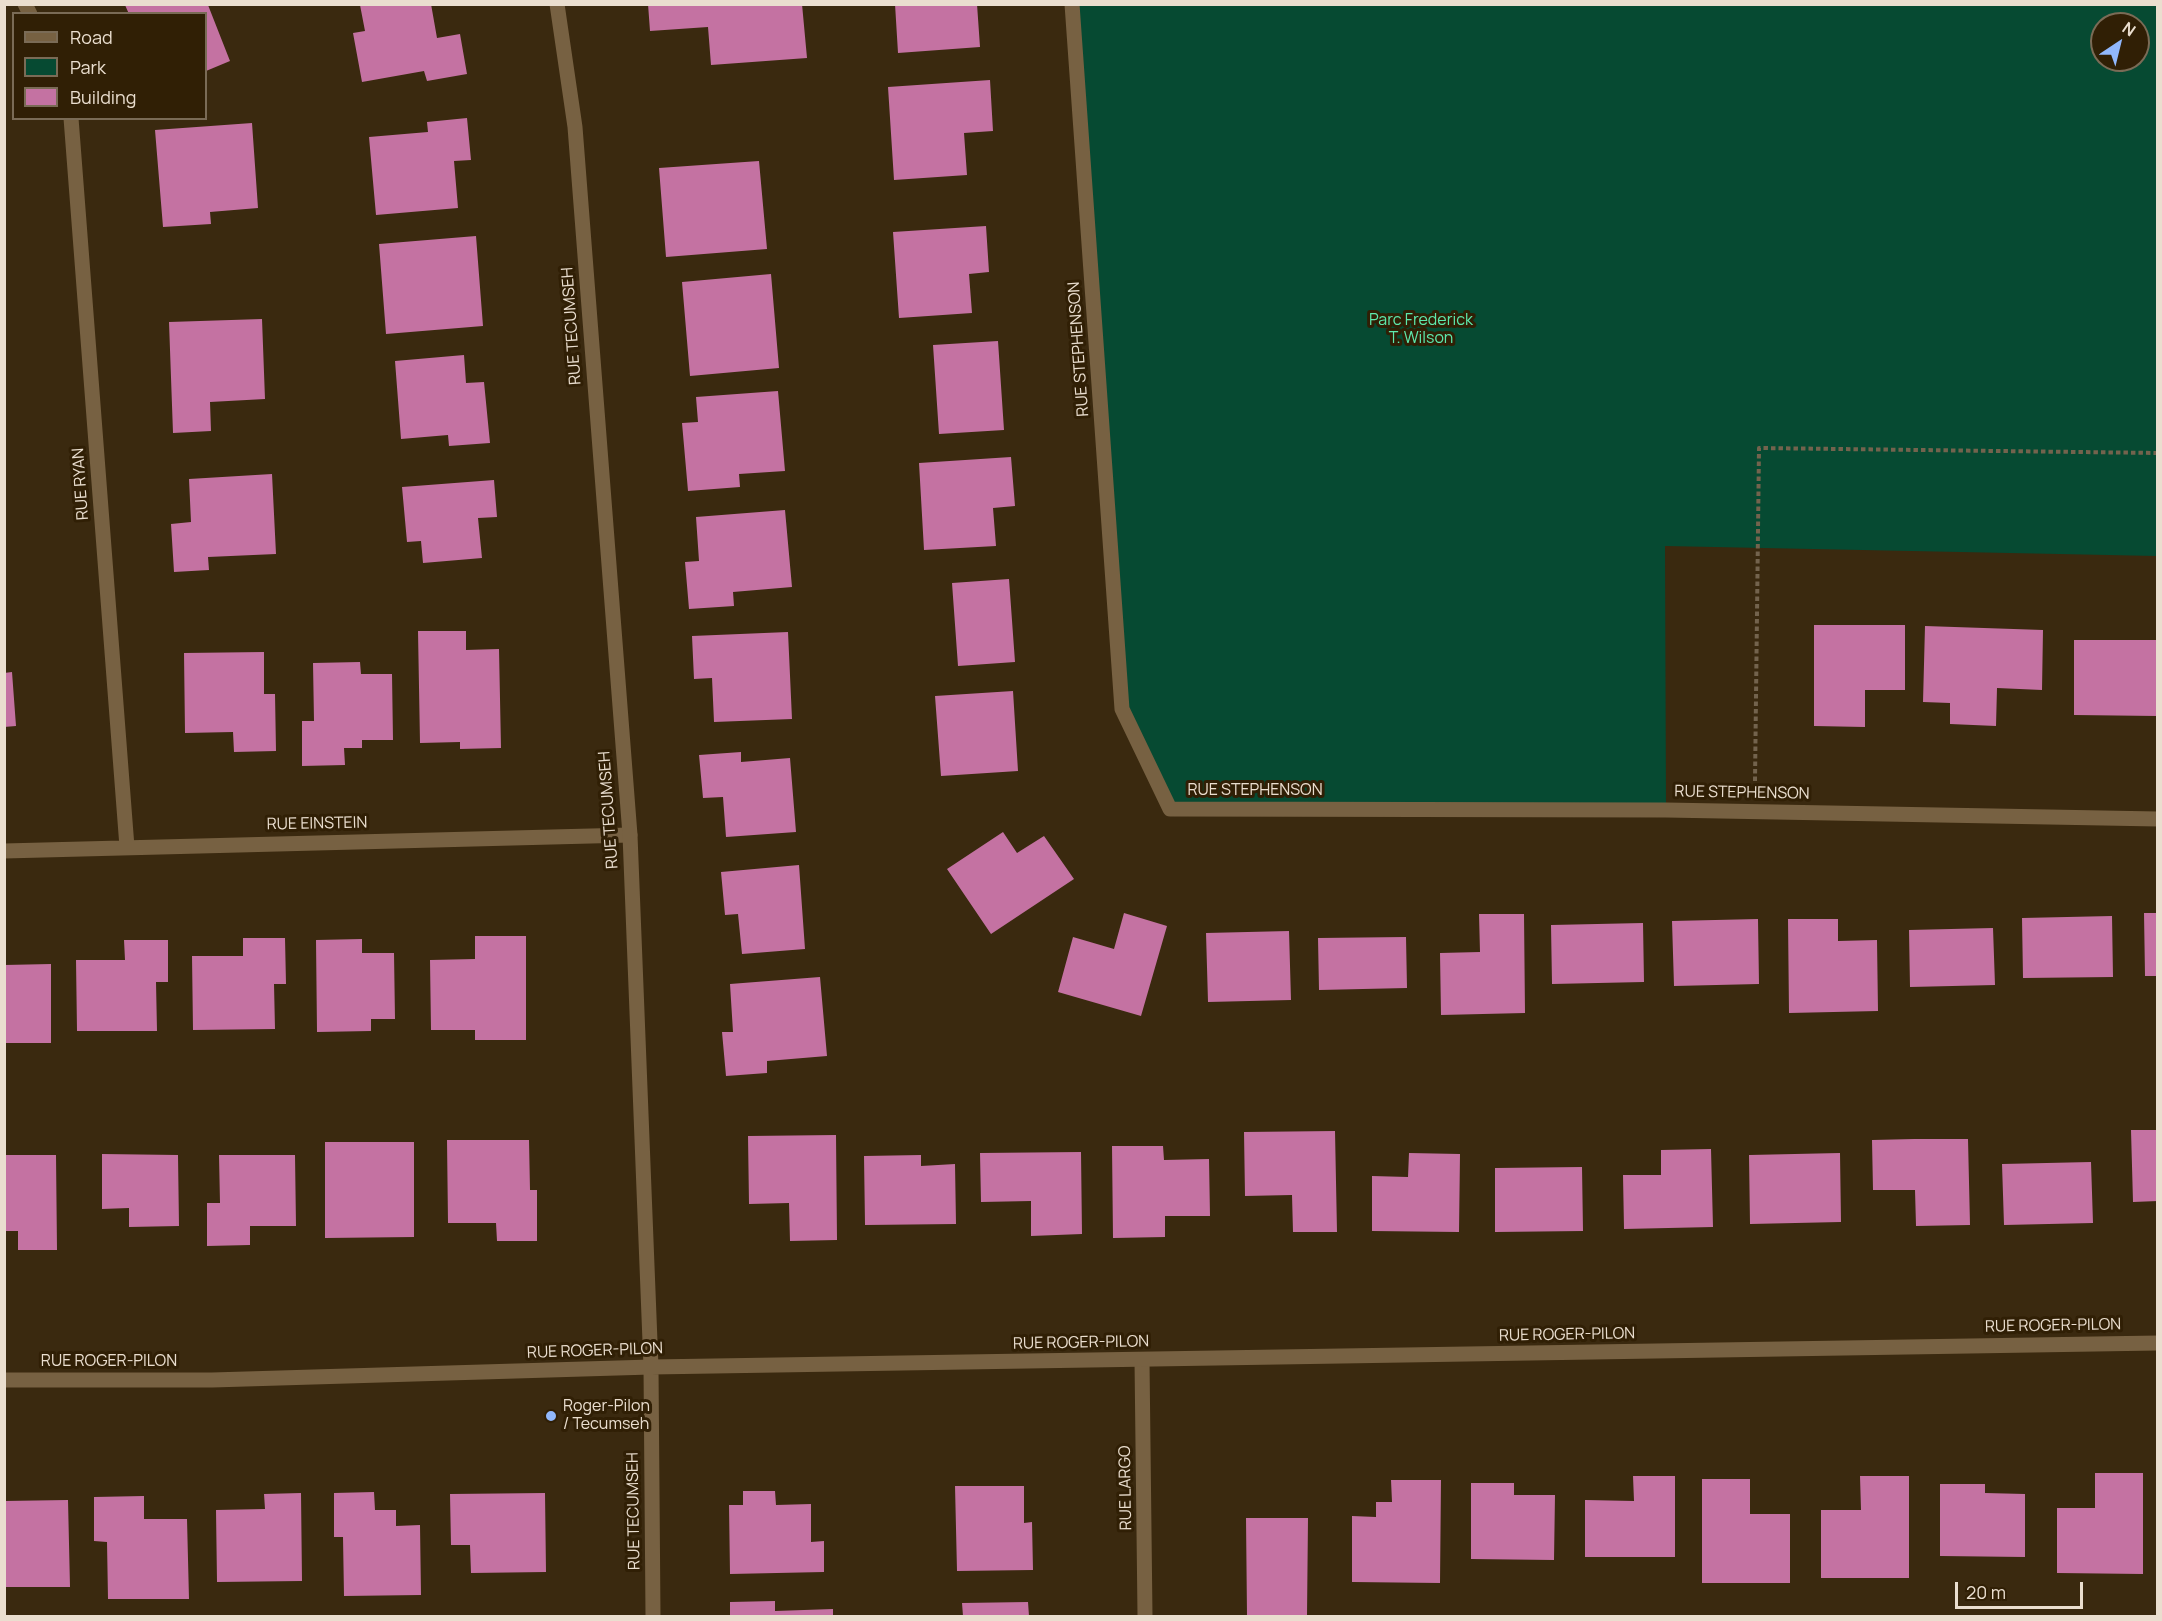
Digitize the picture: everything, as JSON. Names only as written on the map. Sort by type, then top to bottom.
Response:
[{"type":"street","name":"RUE TECUMSEH","points":[[557,4],[575,127],[630,835],[651,1367],[653,1617]]},
{"type":"street","name":"RUE STEPHENSON","points":[[1072,4],[1122,709],[1170,808],[1756,812],[2157,819]]},
{"type":"street","name":"RUE RYAN","points":[[71,120],[127,847]]},
{"type":"street","name":"RUE EINSTEIN","points":[[4,850],[630,835]]},
{"type":"street","name":"RUE ROGER-PILON","points":[[4,1380],[212,1380],[651,1367],[2157,1342]]},
{"type":"street","name":"RUE LARGO","points":[[1142,1360],[1145,1617]]},
{"type":"path","points":[[1756,812],[1754,756],[1759,448],[2157,453]]},
{"type":"green space","name":"Parc Frederick T. Wilson","points":[[1072,5],[2157,5],[2157,556],[1665,546],[1666,810],[1170,809],[1122,709]]},
{"type":"building","points":[[431,4],[437,38],[460,34],[467,74],[427,81],[424,71],[362,82],[353,33],[365,31],[360,5]]},
{"type":"building","points":[[648,4],[802,4],[807,58],[711,65],[708,27],[650,31]]},
{"type":"building","points":[[895,4],[977,4],[980,47],[898,53]]},
{"type":"building","points":[[125,5],[208,5],[230,61],[207,71],[207,12],[128,12]]},
{"type":"building","points":[[990,80],[993,131],[964,133],[967,175],[894,180],[888,87]]},
{"type":"building","points":[[467,118],[471,160],[454,161],[458,208],[376,215],[369,137],[428,132],[427,122]]},
{"type":"building","points":[[252,123],[258,208],[210,212],[211,224],[163,227],[155,130]]},
{"type":"building","points":[[759,161],[767,249],[666,257],[659,168]]},
{"type":"building","points":[[986,226],[989,272],[969,274],[972,313],[899,318],[893,232]]},
{"type":"building","points":[[476,236],[483,326],[386,334],[379,244]]},
{"type":"building","points":[[771,274],[779,368],[690,376],[682,282]]},
{"type":"building","points":[[262,319],[265,399],[210,402],[211,431],[173,433],[169,322]]},
{"type":"building","points":[[998,341],[1004,430],[939,434],[933,345]]},
{"type":"building","points":[[464,355],[466,383],[484,382],[490,443],[449,446],[448,435],[401,439],[395,361]]},
{"type":"building","points":[[778,391],[785,471],[739,474],[740,487],[688,491],[682,423],[698,422],[696,397]]},
{"type":"building","points":[[1011,457],[1015,506],[993,508],[996,546],[924,550],[919,463]]},
{"type":"building","points":[[272,474],[276,554],[208,557],[209,570],[174,572],[171,524],[191,522],[189,479]]},
{"type":"building","points":[[494,480],[497,517],[478,518],[482,558],[423,563],[421,541],[407,542],[402,487]]},
{"type":"building","points":[[785,510],[792,587],[733,592],[734,606],[689,609],[685,562],[699,561],[696,517]]},
{"type":"building","points":[[1009,579],[1015,662],[958,666],[952,583]]},
{"type":"building","points":[[1814,625],[1905,625],[1905,690],[1865,690],[1865,727],[1814,726]]},
{"type":"building","points":[[1925,626],[2043,630],[2042,690],[1997,688],[1996,726],[1950,724],[1950,703],[1923,702]]},
{"type":"building","points":[[418,631],[466,631],[466,650],[499,649],[501,748],[460,749],[460,742],[420,743]]},
{"type":"building","points":[[788,632],[792,719],[714,722],[712,678],[694,679],[692,636]]},
{"type":"building","points":[[2074,640],[2157,640],[2157,716],[2074,715]]},
{"type":"building","points":[[264,652],[264,694],[275,694],[276,751],[234,752],[233,732],[185,733],[184,653]]},
{"type":"building","points":[[360,662],[361,674],[392,674],[393,740],[362,740],[362,748],[344,748],[345,765],[302,766],[302,721],[314,721],[313,663]]},
{"type":"building","points":[[12,672],[16,726],[4,727],[4,673]]},
{"type":"building","points":[[1013,691],[1018,771],[941,776],[935,696]]},
{"type":"building","points":[[741,752],[741,762],[790,758],[796,832],[726,837],[723,797],[703,798],[699,755]]},
{"type":"building","points":[[1003,832],[1017,853],[1044,836],[1074,879],[991,934],[947,869]]},
{"type":"building","points":[[799,865],[805,949],[742,954],[738,914],[725,915],[721,872]]},
{"type":"building","points":[[1124,913],[1167,926],[1141,1016],[1058,992],[1073,937],[1114,949]]},
{"type":"building","points":[[2144,913],[2158,913],[2158,976],[2145,976]]},
{"type":"building","points":[[1479,914],[1524,914],[1525,1013],[1441,1015],[1440,953],[1480,952]]},
{"type":"building","points":[[2112,916],[2113,977],[2023,978],[2022,918]]},
{"type":"building","points":[[1758,919],[1759,984],[1674,986],[1672,921]]},
{"type":"building","points":[[1788,919],[1838,919],[1838,941],[1877,940],[1878,1011],[1789,1013]]},
{"type":"building","points":[[1643,923],[1644,982],[1552,984],[1551,925]]},
{"type":"building","points":[[1993,928],[1995,985],[1910,987],[1909,930]]},
{"type":"building","points":[[1289,931],[1291,1000],[1208,1002],[1206,933]]},
{"type":"building","points":[[475,936],[526,936],[526,1040],[475,1040],[475,1030],[431,1030],[430,960],[475,959]]},
{"type":"building","points":[[1406,937],[1407,988],[1319,990],[1318,938]]},
{"type":"building","points":[[243,938],[285,938],[286,984],[274,984],[275,1029],[193,1030],[192,956],[243,956]]},
{"type":"building","points":[[362,939],[362,953],[394,953],[395,1019],[371,1019],[371,1031],[317,1032],[316,940]]},
{"type":"building","points":[[124,940],[168,940],[168,982],[156,982],[157,1031],[77,1031],[76,960],[125,960]]},
{"type":"building","points":[[51,964],[51,1043],[4,1043],[4,965]]},
{"type":"building","points":[[820,977],[827,1056],[767,1061],[767,1073],[726,1076],[722,1032],[733,1032],[730,984]]},
{"type":"building","points":[[2131,1130],[2158,1130],[2158,1201],[2133,1202]]},
{"type":"building","points":[[1335,1131],[1337,1232],[1293,1232],[1292,1195],[1245,1196],[1244,1132]]},
{"type":"building","points":[[836,1135],[837,1240],[790,1241],[789,1203],[749,1204],[748,1136]]},
{"type":"building","points":[[1968,1139],[1970,1225],[1916,1226],[1915,1190],[1873,1190],[1872,1140]]},
{"type":"building","points":[[447,1140],[529,1140],[530,1190],[537,1190],[537,1241],[497,1241],[496,1223],[448,1223]]},
{"type":"building","points":[[325,1142],[414,1142],[414,1237],[325,1238]]},
{"type":"building","points":[[1112,1146],[1163,1146],[1164,1160],[1209,1159],[1210,1216],[1165,1216],[1165,1237],[1113,1238]]},
{"type":"building","points":[[1711,1149],[1713,1227],[1624,1229],[1623,1175],[1661,1175],[1661,1150]]},
{"type":"building","points":[[1081,1152],[1082,1234],[1031,1236],[1031,1201],[981,1202],[980,1153]]},
{"type":"building","points":[[1409,1153],[1460,1154],[1459,1232],[1372,1231],[1372,1176],[1408,1177]]},
{"type":"building","points":[[1840,1153],[1841,1222],[1750,1224],[1749,1155]]},
{"type":"building","points":[[102,1154],[178,1155],[179,1226],[129,1227],[129,1208],[102,1209]]},
{"type":"building","points":[[5,1155],[56,1155],[57,1250],[18,1250],[18,1231],[5,1231]]},
{"type":"building","points":[[219,1155],[295,1155],[296,1226],[250,1226],[250,1245],[207,1246],[207,1203],[220,1203]]},
{"type":"building","points":[[921,1155],[921,1166],[955,1164],[956,1224],[865,1225],[864,1156]]},
{"type":"building","points":[[2091,1162],[2093,1223],[2004,1225],[2002,1164]]},
{"type":"building","points":[[1582,1167],[1583,1231],[1495,1232],[1495,1168]]},
{"type":"building","points":[[2095,1473],[2143,1473],[2143,1574],[2057,1573],[2057,1508],[2095,1508]]},
{"type":"building","points":[[1633,1476],[1675,1476],[1675,1557],[1585,1557],[1585,1500],[1634,1501]]},
{"type":"building","points":[[1860,1476],[1909,1476],[1909,1578],[1821,1578],[1821,1510],[1861,1510]]},
{"type":"building","points":[[1702,1479],[1750,1479],[1750,1514],[1790,1514],[1790,1583],[1702,1583]]},
{"type":"building","points":[[1391,1480],[1441,1480],[1440,1583],[1352,1582],[1352,1516],[1376,1517],[1376,1502],[1392,1502]]},
{"type":"building","points":[[1471,1483],[1514,1483],[1514,1495],[1555,1495],[1554,1560],[1471,1559]]},
{"type":"building","points":[[1940,1484],[1985,1484],[1985,1493],[2025,1494],[2025,1557],[1940,1556]]},
{"type":"building","points":[[955,1486],[1024,1486],[1024,1523],[1032,1522],[1033,1570],[957,1571]]},
{"type":"building","points":[[743,1491],[775,1491],[776,1505],[811,1504],[811,1542],[824,1541],[824,1572],[730,1574],[729,1505],[743,1505]]},
{"type":"building","points":[[374,1492],[375,1510],[396,1510],[396,1526],[420,1525],[421,1595],[344,1596],[343,1537],[334,1537],[334,1493]]},
{"type":"building","points":[[301,1493],[302,1581],[217,1582],[216,1510],[265,1509],[264,1494]]},
{"type":"building","points":[[545,1493],[546,1572],[471,1573],[470,1545],[451,1545],[450,1494]]},
{"type":"building","points":[[144,1496],[144,1519],[187,1519],[189,1599],[108,1599],[107,1542],[94,1541],[94,1497]]},
{"type":"building","points":[[68,1500],[70,1587],[4,1587],[4,1501]]},
{"type":"building","points":[[1246,1518],[1308,1518],[1307,1616],[1247,1616]]},
{"type":"building","points":[[775,1601],[775,1611],[833,1609],[833,1616],[730,1616],[730,1602]]},
{"type":"building","points":[[1028,1602],[1029,1616],[963,1616],[962,1603]]},
{"type":"place","name":"Roger-Pilon / Tecumseh","points":[[551,1416]]}]
